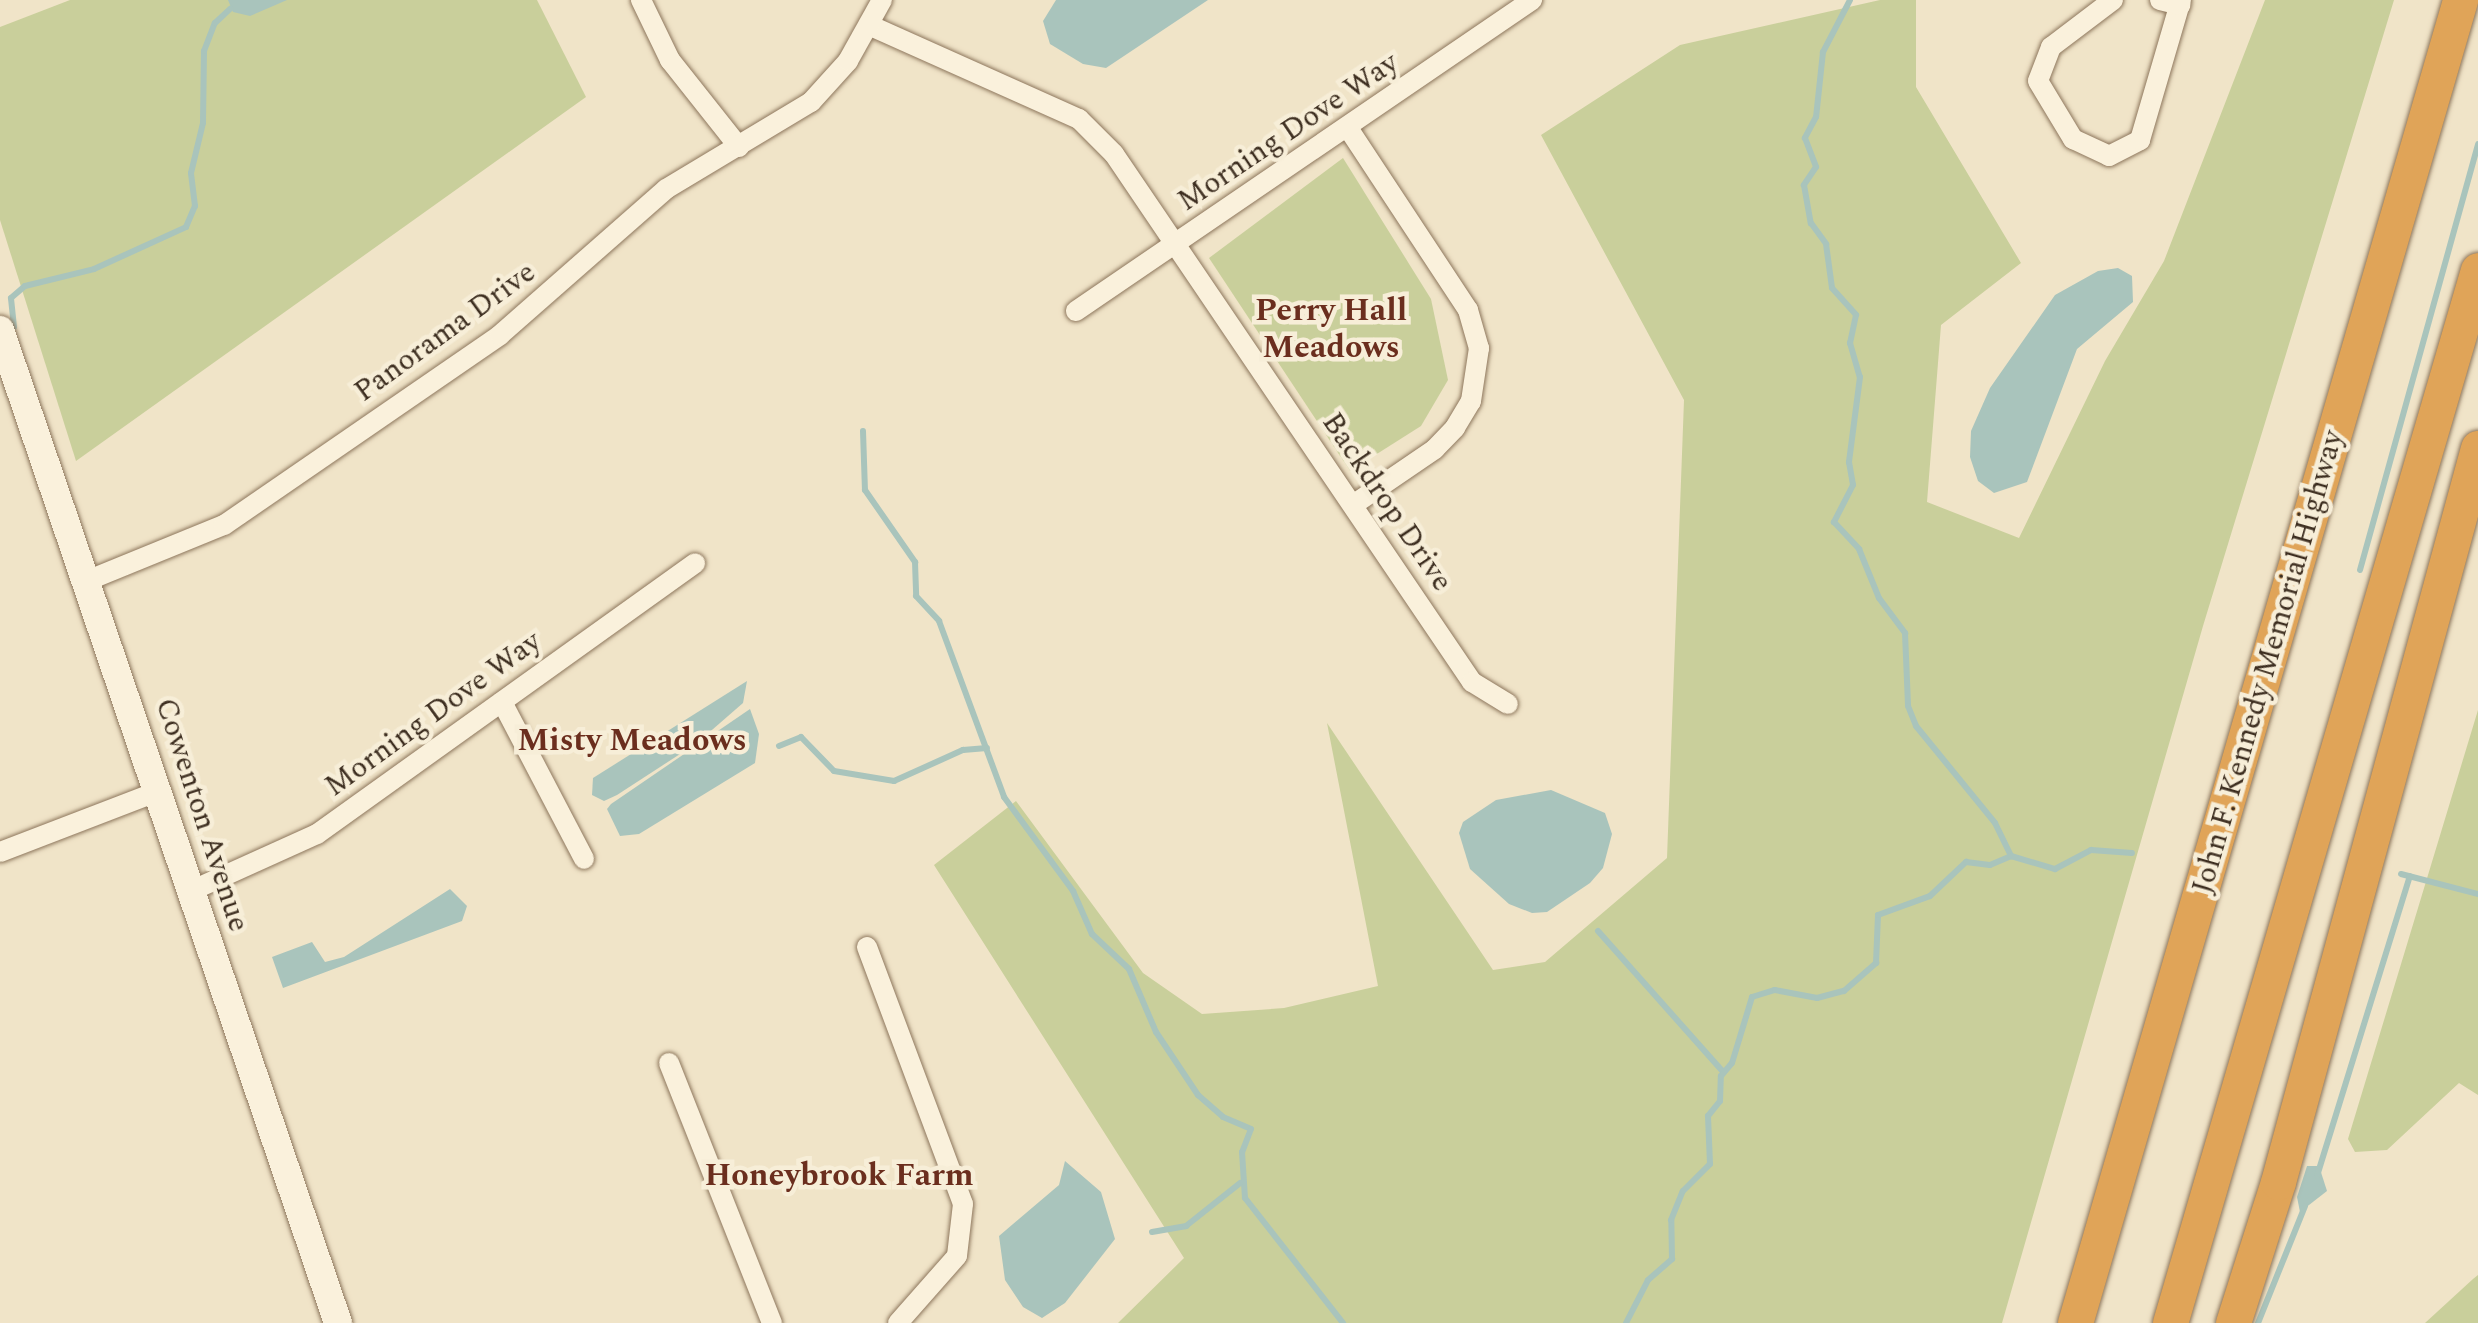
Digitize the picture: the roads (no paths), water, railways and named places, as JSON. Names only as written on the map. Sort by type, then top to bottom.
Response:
[{"type":"highway","name":"John F. Kennedy Memorial Highway","points":[[2075,1323],[2460,0]]},
{"type":"highway","points":[[2170,1323],[2478,270]]},
{"type":"highway","points":[[2233,1323],[2278,1182],[2478,448]]},
{"type":"street","points":[[640,0],[670,60],[738,147]]},
{"type":"street","name":"Panorama Drive","points":[[89,580],[185,545],[238,515],[500,335],[648,202],[811,102],[872,26],[882,0]]},
{"type":"street","name":"Morning Dove Way","points":[[1076,311],[1532,0]]},
{"type":"street","points":[[2113,0],[2051,47],[2038,81],[2072,139],[2108,156],[2140,140],[2174,2]]},
{"type":"street","name":"Backdrop Drive","points":[[872,26],[1078,119],[1114,154],[1472,682],[1508,704]]},
{"type":"street","points":[[1348,128],[1468,310],[1478,348],[1471,401],[1455,428],[1434,449],[1353,505]]},
{"type":"street","name":"Cowenton Avenue","points":[[0,330],[89,580],[338,1323]]},
{"type":"street","name":"Morning Dove Way","points":[[193,890],[298,846],[696,563]]},
{"type":"street","points":[[502,702],[584,858]]},
{"type":"street","points":[[0,852],[160,791]]},
{"type":"street","points":[[867,947],[963,1204],[957,1256],[898,1323]]},
{"type":"street","points":[[668,1063],[772,1323]]},
{"type":"water","points":[[228,0],[287,0],[250,16],[233,12]]},
{"type":"water","points":[[1056,0],[1208,0],[1106,68],[1083,64],[1050,44],[1043,21]]},
{"type":"water","points":[[2118,268],[2132,276],[2133,302],[2077,349],[2027,482],[1994,493],[1978,481],[1970,457],[1971,431],[1990,388],[2055,295],[2098,271]]},
{"type":"water","points":[[747,681],[743,703],[697,743],[617,795],[604,801],[592,795],[593,778]]},
{"type":"water","points":[[750,709],[759,734],[755,763],[639,834],[620,836],[607,809],[611,804]]},
{"type":"water","points":[[1551,790],[1605,813],[1612,834],[1603,868],[1590,883],[1547,912],[1532,913],[1509,904],[1470,869],[1459,833],[1463,822],[1496,800]]},
{"type":"water","points":[[450,889],[467,906],[462,921],[283,988],[272,957],[312,942],[325,962],[344,957]]},
{"type":"water","points":[[1065,1161],[1101,1192],[1115,1239],[1065,1303],[1042,1318],[1023,1307],[1005,1280],[999,1236],[1059,1185]]},
{"type":"water","points":[[2307,1166],[2319,1166],[2327,1191],[2300,1212],[2297,1197]]},
{"type":"waterway","points":[[1850,0],[1823,52],[1816,117],[1805,138],[1816,167],[1804,185],[1811,223],[1826,244],[1832,288],[1856,315],[1850,343],[1860,377],[1849,462],[1853,485],[1834,522],[1859,549],[1879,598],[1905,633],[1908,706],[1916,726],[1995,823],[2011,856]]},
{"type":"waterway","points":[[14,327],[11,298],[25,286],[94,269],[186,227],[195,206],[191,173],[203,123],[204,51],[215,23],[230,9]]},
{"type":"waterway","points":[[2360,570],[2478,144]]},
{"type":"waterway","points":[[863,431],[865,490],[915,562],[916,596],[939,621],[1004,797],[1073,891],[1092,934],[1129,969],[1156,1032],[1198,1095],[1223,1117],[1251,1129],[1242,1152],[1245,1198],[1343,1323]]},
{"type":"waterway","points":[[779,746],[801,737],[834,771],[894,781],[963,750],[987,748]]},
{"type":"waterway","points":[[1626,1323],[1648,1280],[1672,1259],[1671,1220],[1683,1191],[1710,1164],[1708,1116],[1720,1101],[1721,1076],[1732,1063],[1752,997],[1775,990],[1817,998],[1844,991],[1876,963],[1878,915],[1930,896],[1966,862],[1990,865],[2011,856],[2055,869],[2091,850],[2132,853]]},
{"type":"waterway","points":[[2401,874],[2478,894]]},
{"type":"waterway","points":[[2317,1176],[2410,876]]},
{"type":"waterway","points":[[1598,931],[1723,1072]]},
{"type":"waterway","points":[[1152,1232],[1186,1226],[1240,1183]]},
{"type":"waterway","points":[[2258,1323],[2305,1206]]},
{"type":"district","name":"Perry Hall Meadows","points":[[1331,330]]},
{"type":"district","name":"Misty Meadows","points":[[632,741]]},
{"type":"district","name":"Honeybrook Farm","points":[[839,1176]]}]
